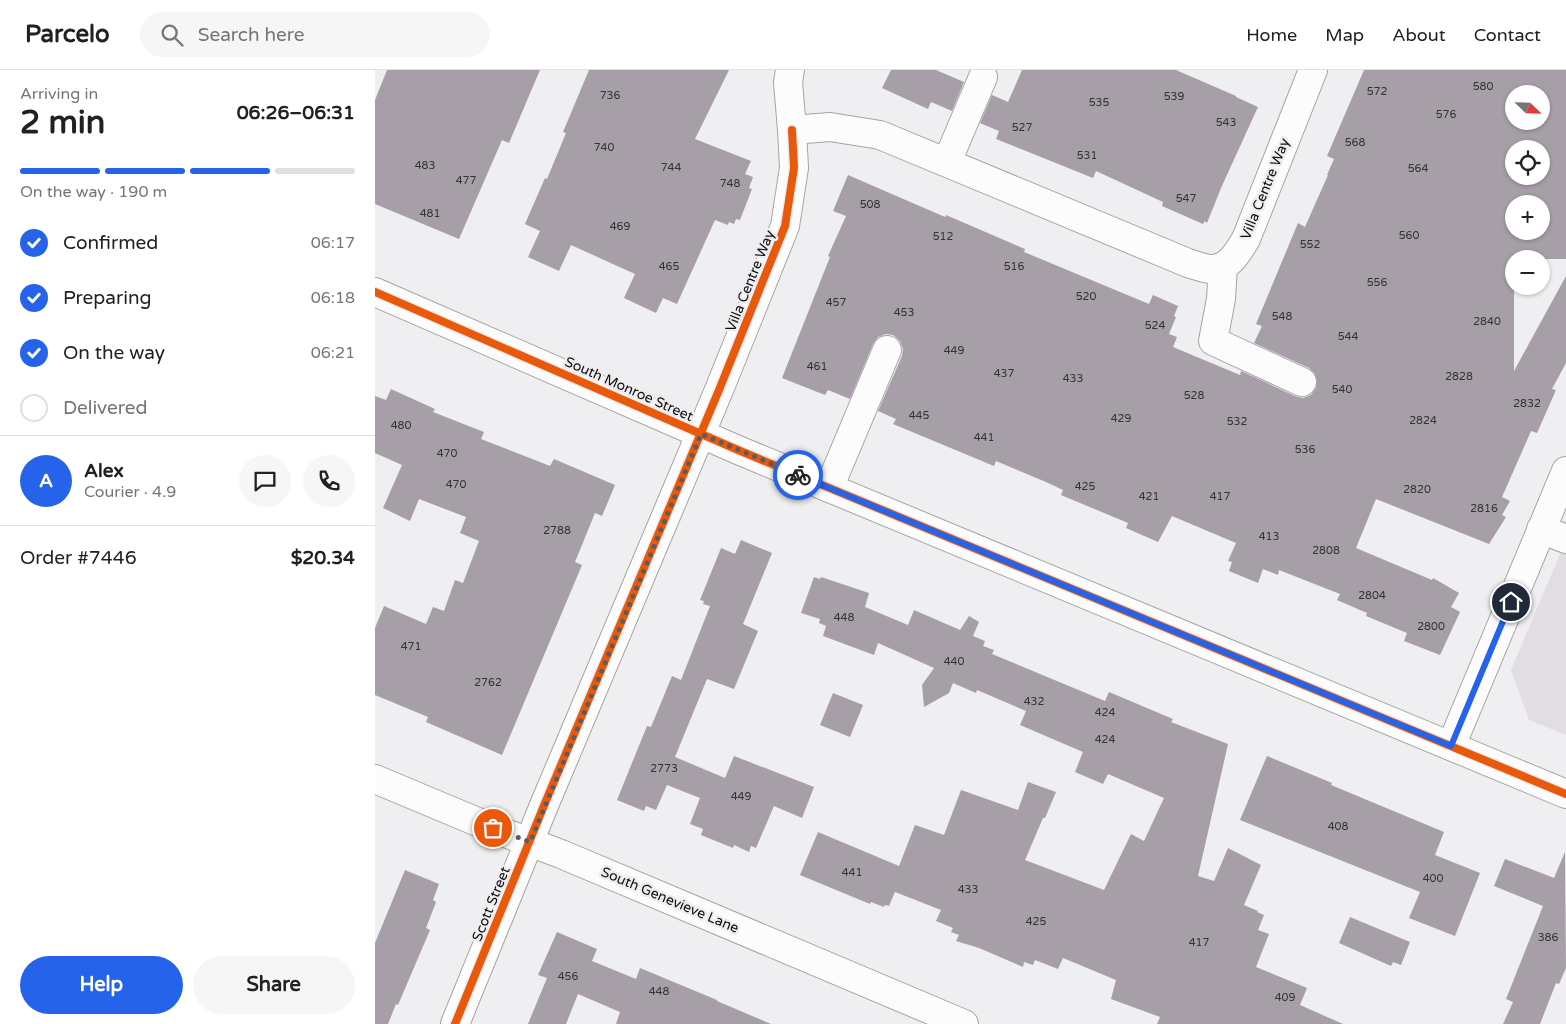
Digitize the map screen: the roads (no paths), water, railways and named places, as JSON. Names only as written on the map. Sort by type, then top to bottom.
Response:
[{"type":"street","name":"Villa Centre Way","points":[[701,434],[785,226],[793,168],[788,82],[790,70]]},
{"type":"street","name":"Villa Centre Way","points":[[1223,266],[1233,259],[1246,239],[1313,70]]},
{"type":"street","points":[[947,162],[983,78]]},
{"type":"street","points":[[792,130],[830,127],[880,135],[1188,263],[1211,269],[1223,266],[1221,299],[1213,341],[1301,382]]},
{"type":"street","name":"South Monroe Street","points":[[375,292],[829,488],[1566,794]]},
{"type":"street","points":[[829,488],[887,350]]},
{"type":"street","name":"Scott Street","points":[[455,1024],[701,434]]},
{"type":"street","points":[[1451,746],[1566,471]]},
{"type":"street","points":[[1541,529],[1566,539]]},
{"type":"street","name":"South Genevieve Lane","points":[[375,779],[964,1024]]}]
